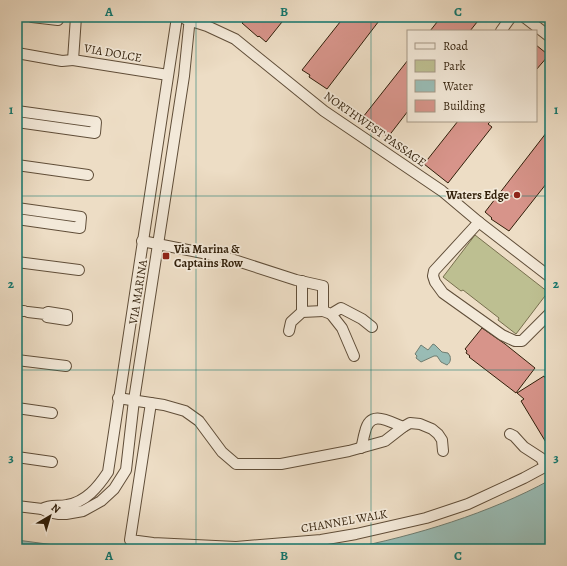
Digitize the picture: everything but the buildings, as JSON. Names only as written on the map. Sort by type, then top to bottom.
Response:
[{"type":"street","points":[[32,17],[58,20],[58,17]]},
{"type":"street","name":"VIA DOLCE","points":[[76,17],[73,60],[168,75]]},
{"type":"street","name":"NORTHWEST PASSAGE","points":[[177,17],[190,19],[219,30],[235,39],[324,111],[442,191],[550,278]]},
{"type":"street","name":"VIA MARINA","points":[[42,509],[48,506],[67,505],[84,499],[99,484],[108,472],[118,398],[177,17]]},
{"type":"street","points":[[502,30],[511,17]]},
{"type":"street","points":[[524,17],[550,37]]},
{"type":"street","name":"VIA MARINA","points":[[17,506],[42,509],[59,514],[83,511],[101,501],[114,489],[126,470],[134,400],[184,76],[190,19]]},
{"type":"street","points":[[17,53],[62,61],[73,60]]},
{"type":"street","points":[[17,111],[96,122],[95,133],[17,122]]},
{"type":"street","points":[[17,164],[88,175]]},
{"type":"street","points":[[17,208],[81,217],[80,228],[17,219]]},
{"type":"street","points":[[479,222],[434,271],[433,276],[435,282],[443,293],[502,335],[515,341],[522,340],[527,336],[550,313]]},
{"type":"street","points":[[142,241],[228,258],[323,286],[327,312],[342,328],[354,356]]},
{"type":"street","points":[[17,262],[79,270]]},
{"type":"street","points":[[302,281],[302,312]]},
{"type":"street","points":[[289,332],[291,322],[302,312],[327,312],[341,308],[362,319],[372,327]]},
{"type":"street","points":[[23,311],[45,314]]},
{"type":"street","points":[[17,360],[66,366]]},
{"type":"street","points":[[118,398],[151,403],[185,412],[199,421],[222,452],[236,464],[280,464],[361,448],[385,441],[402,427],[410,424],[420,424],[432,429],[442,440],[443,450]]},
{"type":"street","name":"CHANNEL WALK","points":[[151,403],[130,540],[152,543],[236,547],[321,540],[349,536],[426,518],[468,504],[548,465]]},
{"type":"street","points":[[17,408],[52,413]]},
{"type":"street","points":[[361,448],[365,431],[374,419],[381,418],[402,427]]},
{"type":"street","points":[[510,434],[514,436],[524,447],[541,458],[548,465]]},
{"type":"street","points":[[17,457],[52,462]]},
{"type":"green space","points":[[475,235],[548,292],[516,334],[498,320],[499,318],[463,290],[461,291],[443,277]]},
{"type":"water","points":[[433,344],[442,352],[448,353],[450,356],[450,361],[447,365],[441,362],[437,356],[421,362],[416,358],[417,356],[415,354],[421,345],[428,350]]},
{"type":"water","points":[[550,480],[550,549],[347,549],[373,544],[452,522],[503,503]]},
{"type":"water","points":[[17,540],[84,549],[17,549]]},
{"type":"place","name":"Waters Edge","points":[[517,195]]},
{"type":"place","name":"Via Marina & Captains Row","points":[[166,256]]}]
